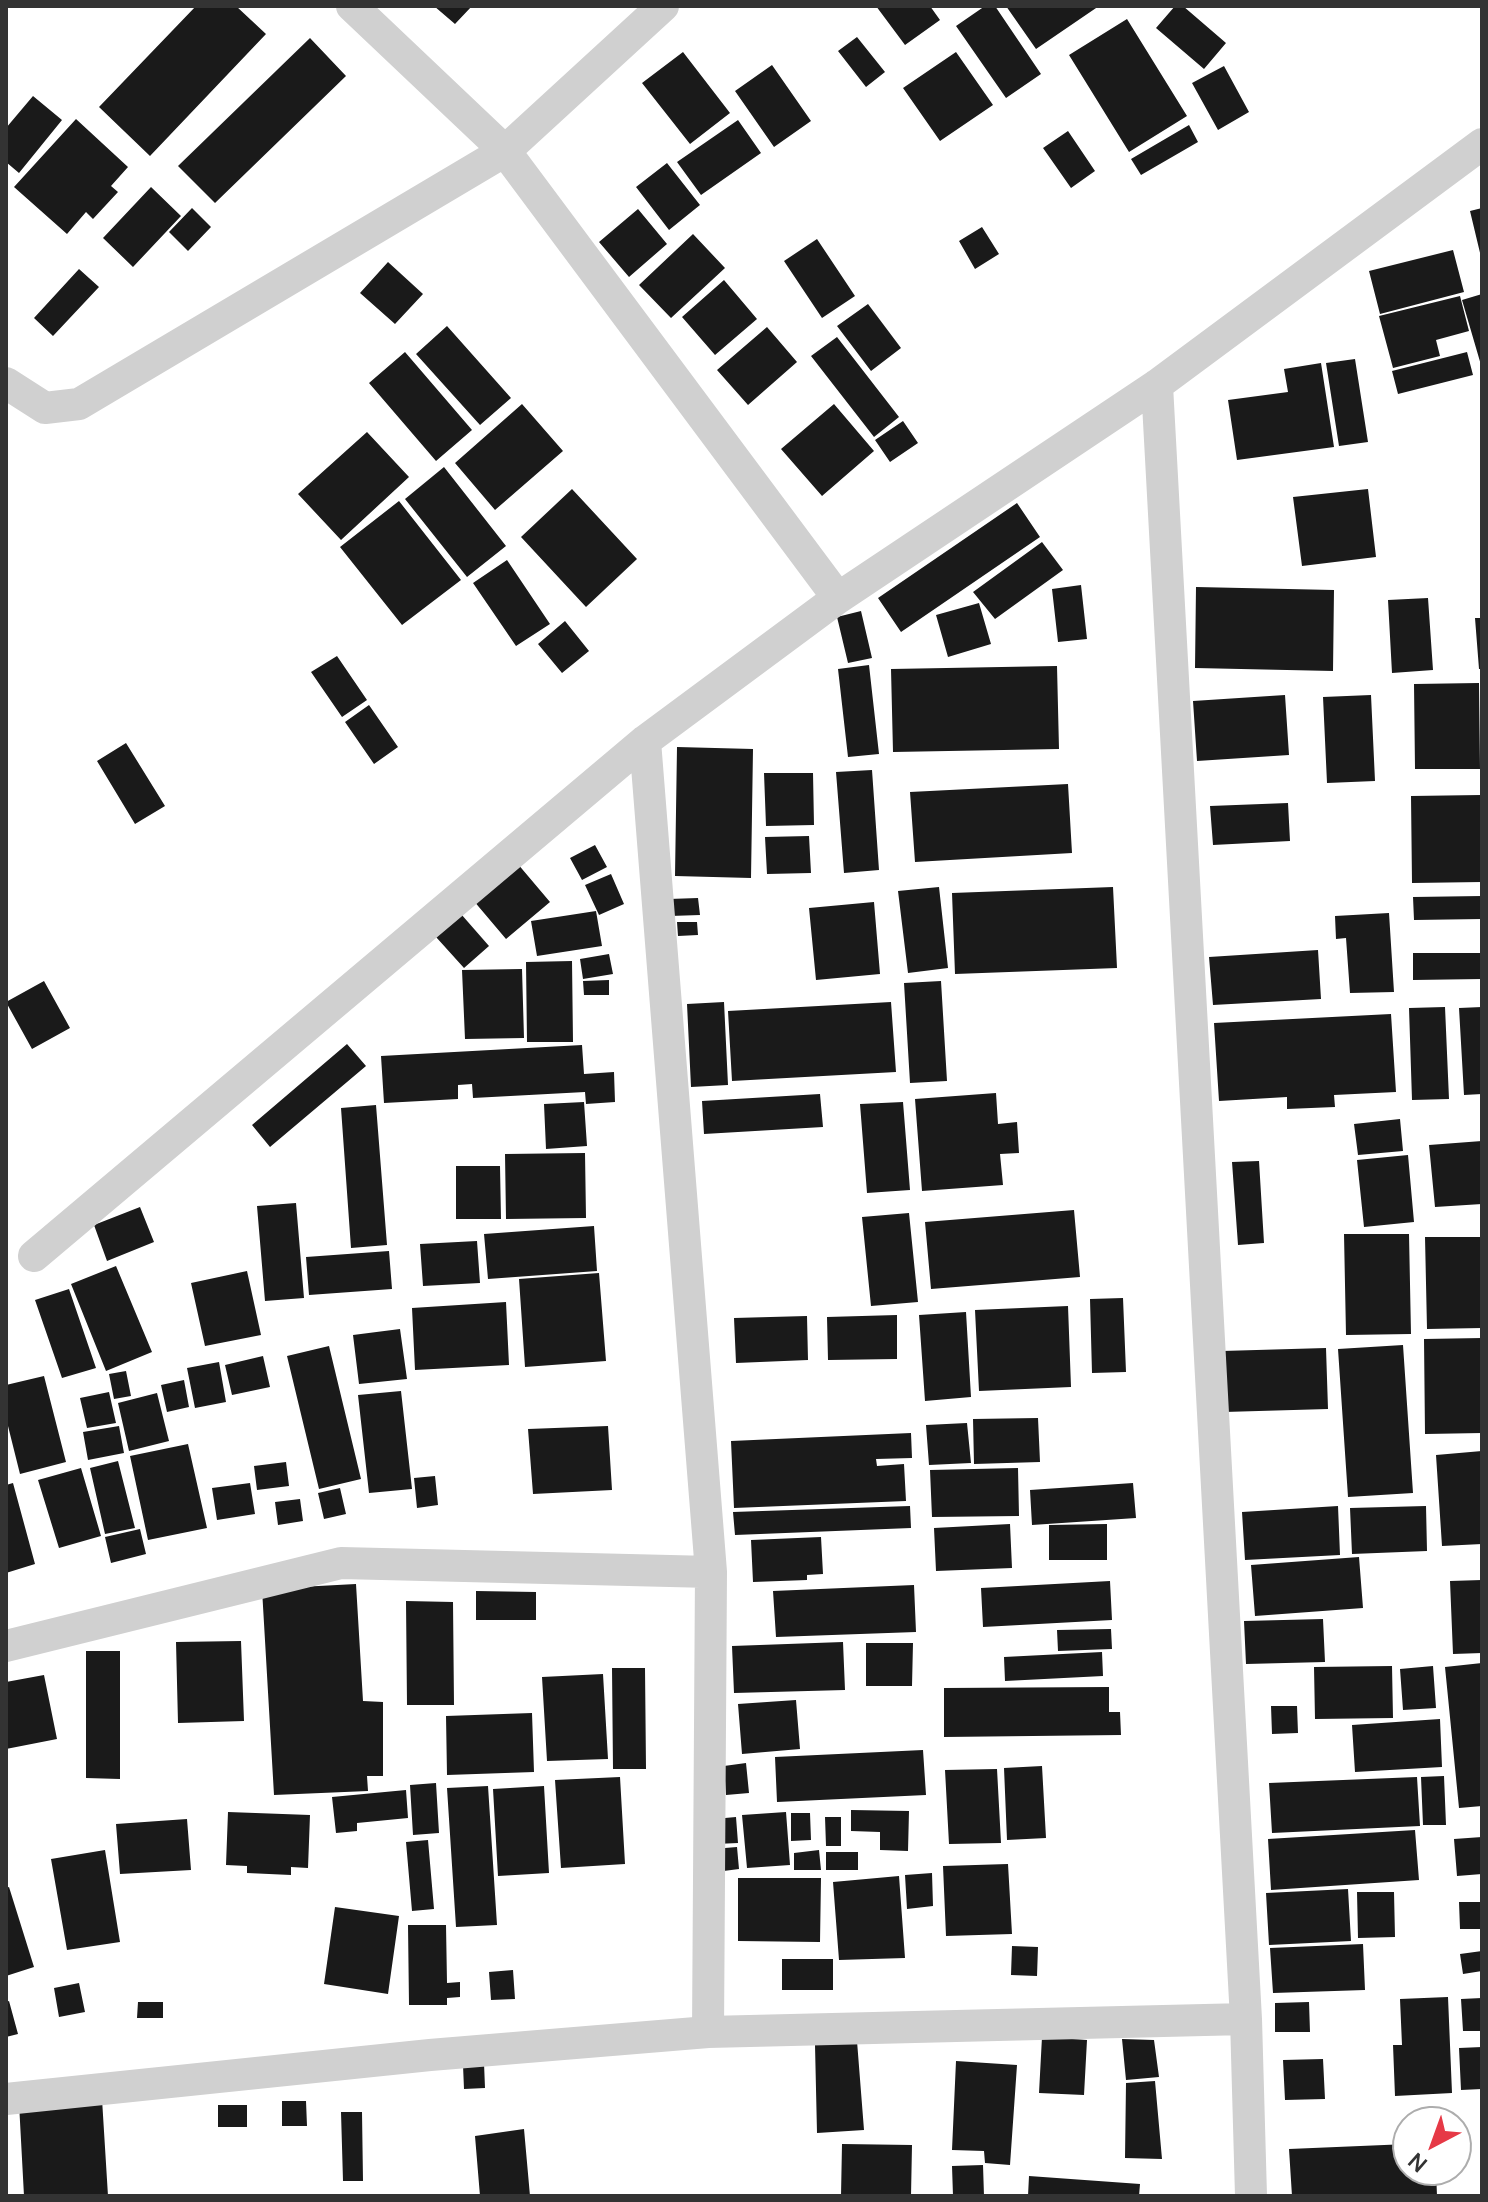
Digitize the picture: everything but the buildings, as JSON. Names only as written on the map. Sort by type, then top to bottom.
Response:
[{"type":"street","points":[[352,6],[505,151],[838,598]]},
{"type":"street","points":[[6,383],[45,408],[79,404],[505,151],[663,6]]},
{"type":"street","points":[[34,1256],[645,741],[838,598],[1157,385],[1482,144]]},
{"type":"street","points":[[1157,385],[1246,2019],[1251,2196]]},
{"type":"street","points":[[645,741],[711,1572],[708,2032]]},
{"type":"street","points":[[6,1646],[341,1563],[711,1572]]},
{"type":"street","points":[[6,2099],[430,2055],[708,2032],[1246,2019]]}]
